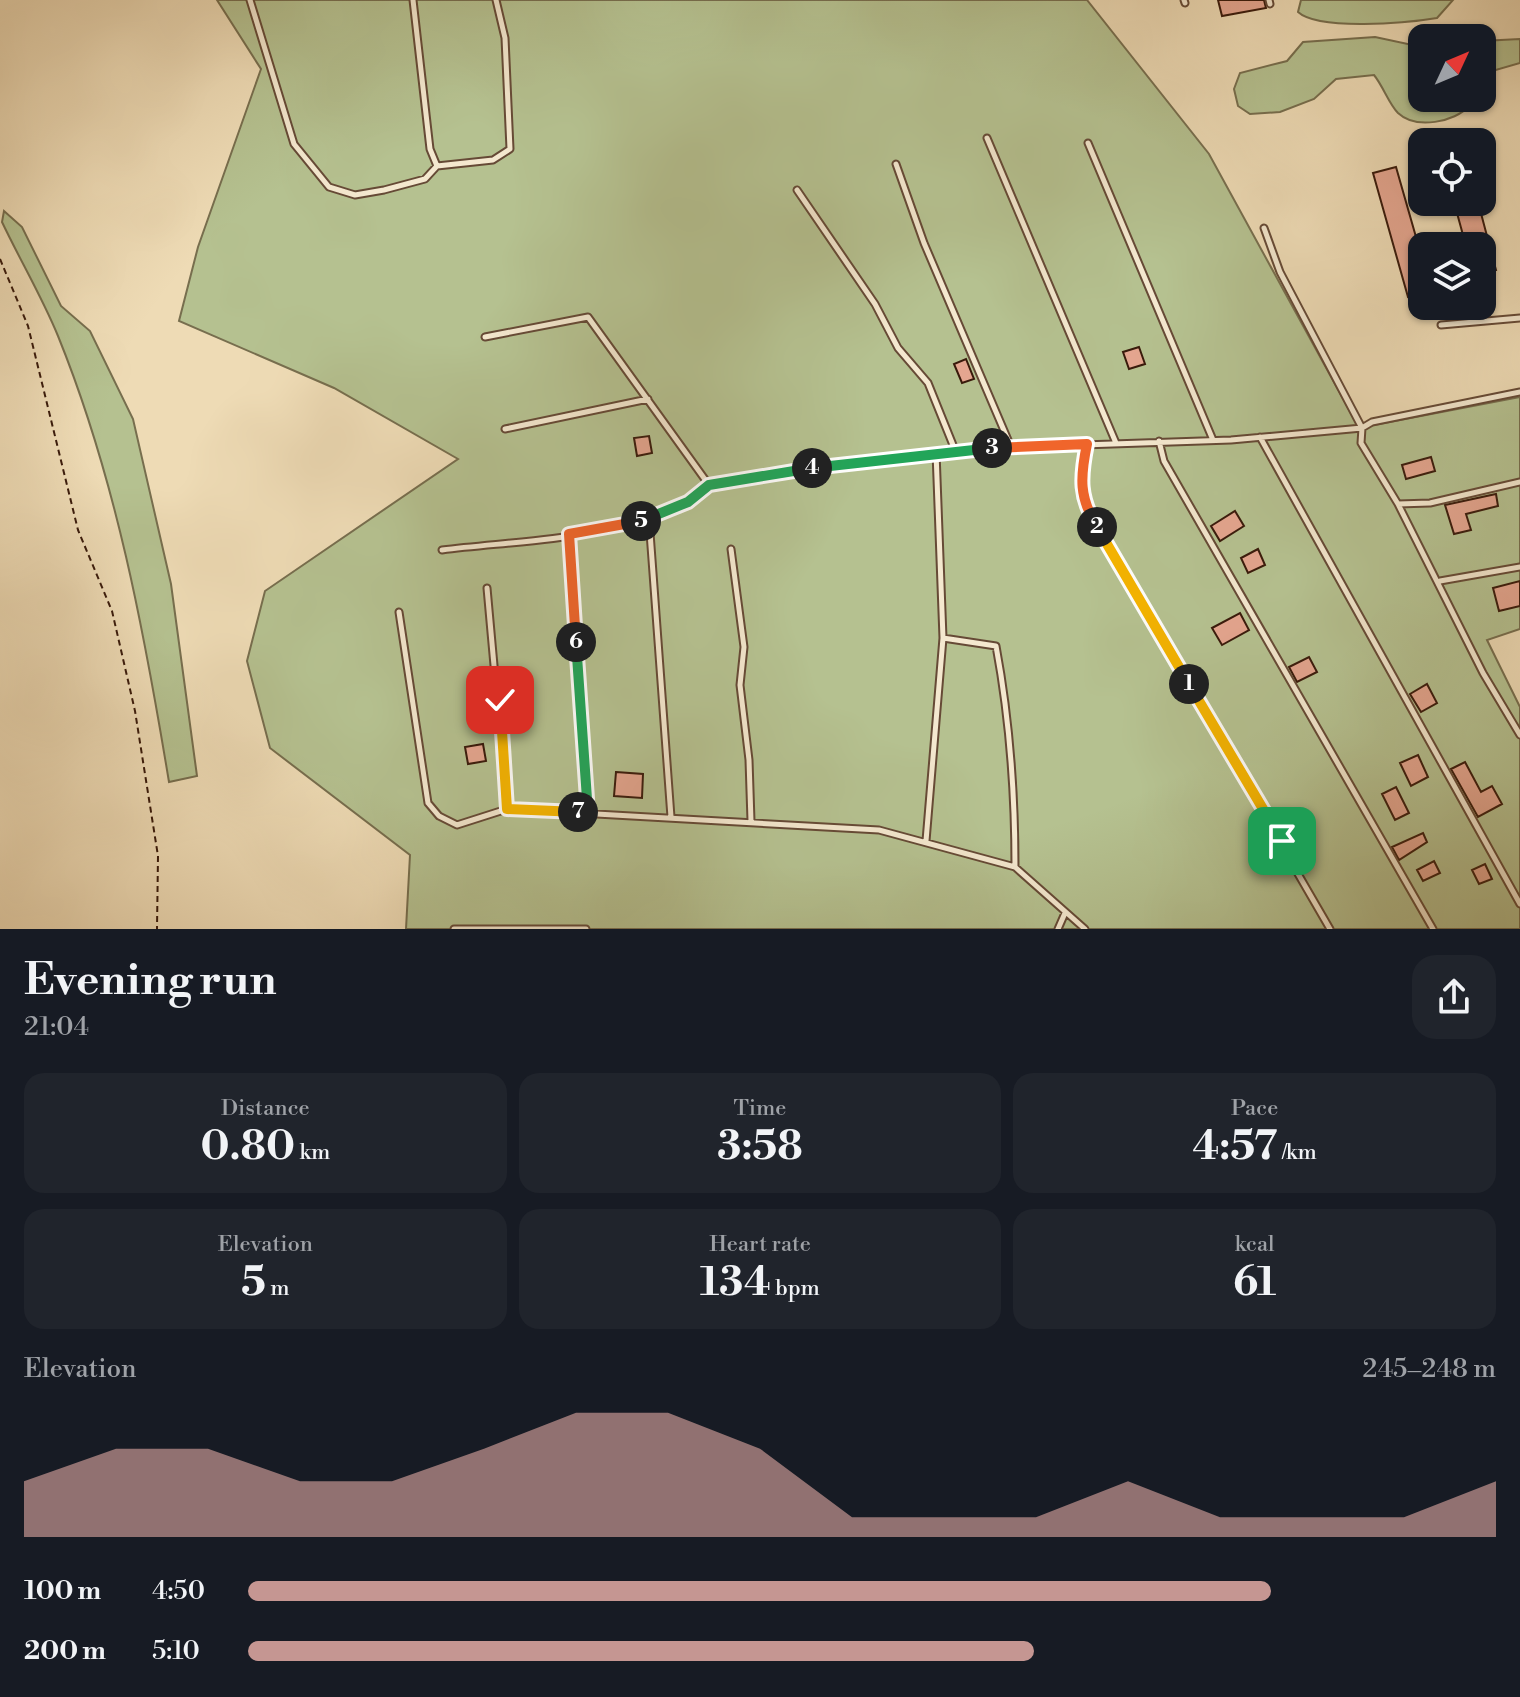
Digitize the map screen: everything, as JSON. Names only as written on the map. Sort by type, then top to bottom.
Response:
[{"type":"lane","points":[[250,0],[294,144],[329,187],[355,195],[425,179],[437,166],[493,160],[510,149],[505,38],[496,0]]},
{"type":"lane","points":[[413,0],[430,149],[437,166]]},
{"type":"lane","points":[[987,138],[1116,443]]},
{"type":"lane","points":[[1088,143],[1213,440]]},
{"type":"lane","points":[[896,164],[924,243],[1011,447]]},
{"type":"lane","points":[[797,190],[875,304],[898,348],[928,383],[955,450]]},
{"type":"lane","points":[[1264,228],[1280,272],[1362,428],[1361,443],[1440,581],[1483,673],[1520,735]]},
{"type":"lane","points":[[485,337],[588,317],[709,485]]},
{"type":"lane","points":[[1441,325],[1520,318]]},
{"type":"lane","points":[[442,550],[569,534],[649,519],[688,502],[709,485],[955,450],[1213,440],[1362,428],[1372,422],[1520,392]]},
{"type":"lane","points":[[505,429],[648,399]]},
{"type":"lane","points":[[1260,437],[1520,904]]},
{"type":"lane","points":[[1159,441],[1164,461],[1433,929]]},
{"type":"lane","points":[[1087,444],[1082,471],[1084,505],[1330,929]]},
{"type":"lane","points":[[926,841],[943,638],[936,452]]},
{"type":"lane","points":[[1398,504],[1430,503],[1520,482]]},
{"type":"lane","points":[[649,519],[671,817]]},
{"type":"lane","points":[[569,534],[588,813]]},
{"type":"lane","points":[[731,549],[744,647],[740,685],[749,760],[751,821]]},
{"type":"lane","points":[[1440,581],[1520,567]]},
{"type":"lane","points":[[487,588],[507,809]]},
{"type":"lane","points":[[399,612],[428,803],[439,816],[457,825],[507,809],[879,830],[1015,867],[1085,929]]},
{"type":"lane","points":[[943,638],[996,646],[1008,713],[1015,784],[1015,867]]},
{"type":"lane","points":[[1058,929],[1065,913]]},
{"type":"lane","points":[[454,929],[586,929]]},
{"type":"path","points":[[0,259],[28,326],[78,530],[112,611],[135,711],[158,856],[157,929]]},
{"type":"green space","points":[[217,0],[1087,0],[1209,154],[1359,428],[1520,397],[1520,629],[1487,640],[1520,707],[1520,929],[406,929],[410,855],[270,748],[247,661],[265,591],[458,459],[334,388],[179,321],[198,247],[261,69]]},
{"type":"green space","points":[[1301,0],[1453,0],[1437,18],[1343,24],[1309,18],[1298,12]]},
{"type":"green space","points":[[1375,37],[1408,44],[1408,112],[1463,112],[1435,122],[1406,118],[1392,105],[1374,75],[1336,79],[1314,99],[1280,112],[1250,114],[1238,106],[1234,89],[1240,73],[1287,61],[1303,42]]},
{"type":"green space","points":[[1520,39],[1520,63],[1496,70],[1496,40]]},
{"type":"green space","points":[[4,211],[22,227],[61,306],[90,331],[133,419],[171,584],[197,776],[169,782],[138,612],[112,500],[58,336],[2,222]]},
{"type":"building","points":[[1218,0],[1264,0],[1266,8],[1222,16]]},
{"type":"building","points":[[1396,167],[1415,232],[1408,232],[1408,297],[1373,173]]},
{"type":"building","points":[[1458,216],[1482,216],[1486,232],[1462,232]]},
{"type":"building","points":[[1139,347],[1145,364],[1129,369],[1123,352]]},
{"type":"building","points":[[966,359],[974,379],[962,383],[954,364]]},
{"type":"building","points":[[649,436],[652,453],[637,456],[634,438]]},
{"type":"building","points":[[1431,457],[1435,471],[1406,479],[1402,465]]},
{"type":"building","points":[[1496,494],[1498,506],[1466,514],[1471,530],[1454,534],[1445,505]]},
{"type":"building","points":[[1235,511],[1244,526],[1220,541],[1211,526]]},
{"type":"building","points":[[1258,549],[1265,565],[1248,573],[1241,558]]},
{"type":"building","points":[[1520,581],[1520,606],[1499,611],[1493,588]]},
{"type":"building","points":[[1240,613],[1249,630],[1222,645],[1212,628]]},
{"type":"building","points":[[1309,657],[1317,672],[1297,682],[1289,667]]},
{"type":"building","points":[[1427,684],[1437,703],[1421,712],[1410,694]]},
{"type":"building","points":[[483,744],[486,761],[468,764],[465,747]]},
{"type":"building","points":[[1418,755],[1428,777],[1411,786],[1400,763]]},
{"type":"building","points":[[1465,762],[1481,792],[1492,786],[1502,804],[1478,817],[1451,769]]},
{"type":"building","points":[[616,772],[643,774],[642,798],[614,796]]},
{"type":"building","points":[[1396,787],[1409,813],[1395,820],[1382,794]]},
{"type":"building","points":[[1423,833],[1427,842],[1399,860],[1392,847]]},
{"type":"building","points":[[1434,861],[1440,873],[1423,881],[1417,870]]},
{"type":"building","points":[[1485,864],[1492,879],[1479,884],[1472,870]]},
{"type":"route","points":[[500,700],[507,809],[588,813],[569,534],[658,517],[688,502],[709,485],[849,462],[960,449],[1087,444],[1082,471],[1084,505],[1282,841]]}]
